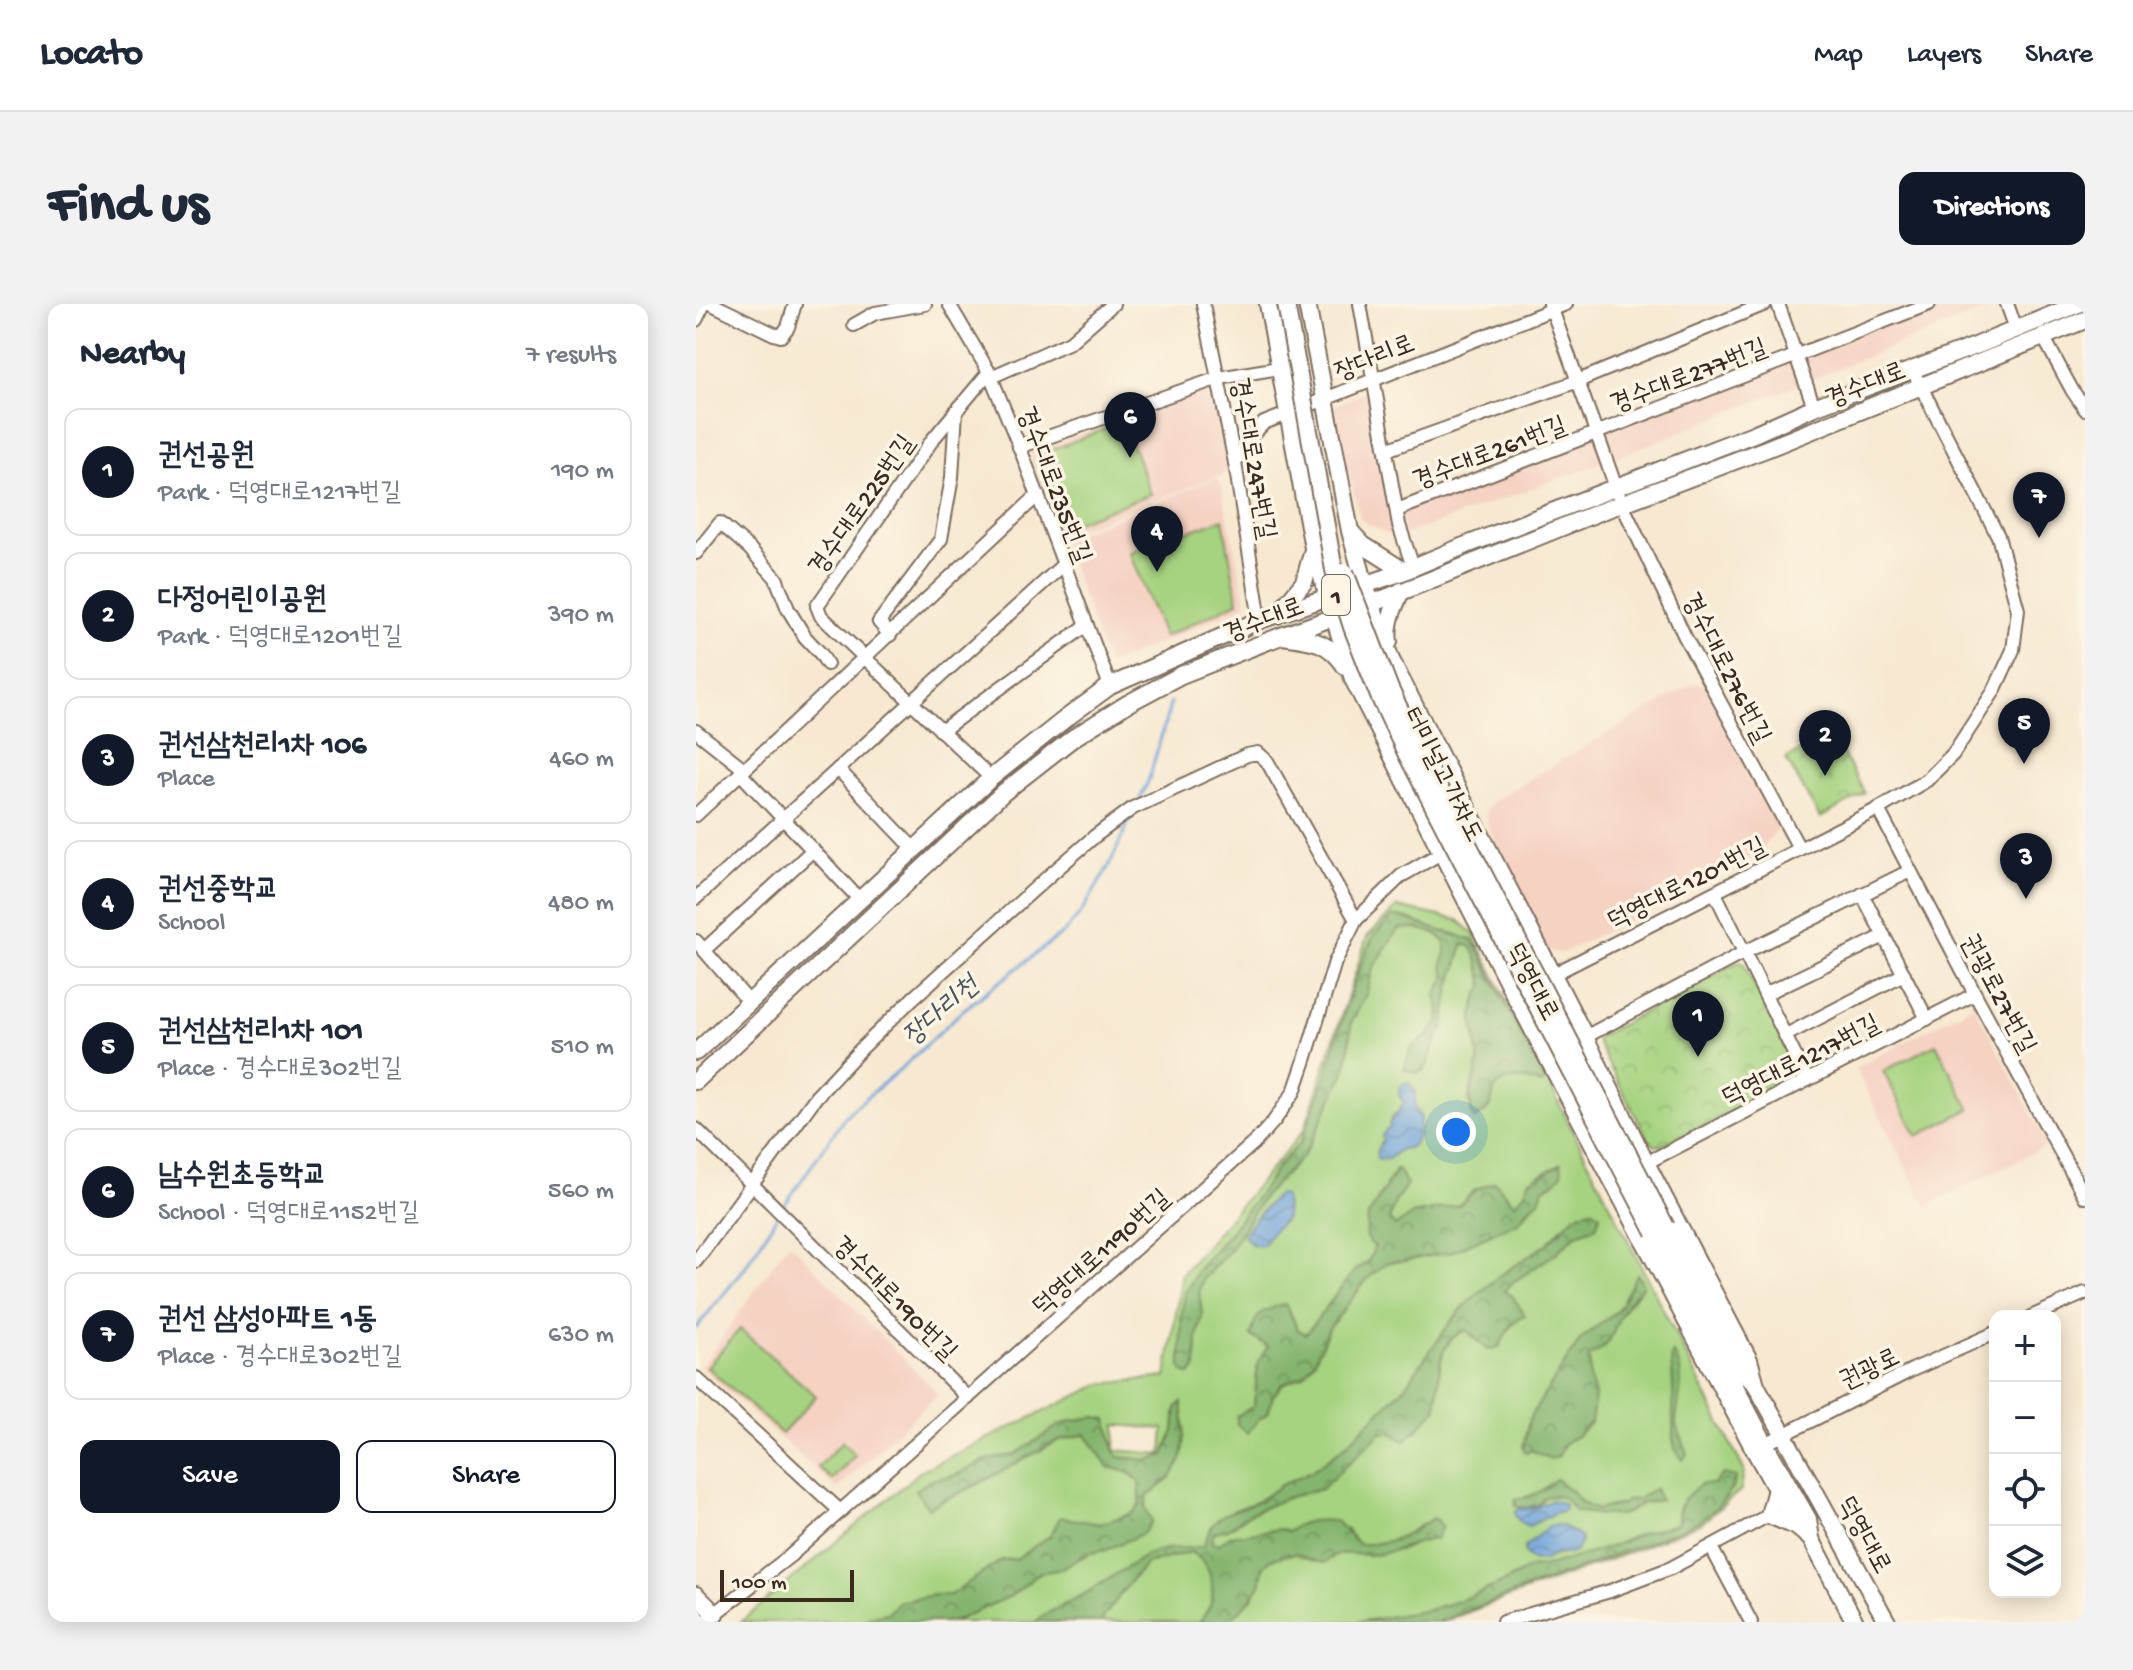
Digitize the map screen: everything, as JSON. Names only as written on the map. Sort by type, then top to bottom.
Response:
[{"type":"main road","name":"덕영대로","points":[[1268,304],[1313,548],[1353,679],[1515,996],[1776,1489],[1797,1527],[1811,1539]]},
{"type":"main road","name":"터미널고가차도","points":[[1286,304],[1334,570],[1379,696],[1407,755],[1660,1230]]},
{"type":"main road","name":"터미널고가차도","points":[[1297,304],[1343,567],[1390,689],[1660,1230]]},
{"type":"main road","name":"덕영대로","points":[[1307,304],[1350,531],[1391,660],[1749,1360],[1756,1385]]},
{"type":"main road","name":"경수대로","points":[[696,1081],[1004,792],[1073,738],[1127,704],[1181,675],[1371,604],[1814,407],[2078,304]]},
{"type":"main road","name":"경수대로","points":[[696,1052],[991,778],[1110,686],[1268,617],[1619,496],[1766,449],[2085,320]]},
{"type":"main road","points":[[1350,531],[1363,545],[1408,569]]},
{"type":"main road","points":[[1268,617],[1304,582],[1313,548]]},
{"type":"main road","points":[[1391,660],[1387,631],[1401,591]]},
{"type":"main road","points":[[1281,636],[1321,643],[1339,657],[1353,679]]},
{"type":"main road","name":"덕영대로","points":[[1660,1230],[1738,1365],[1756,1385],[1784,1433],[1887,1622]]},
{"type":"main road","name":"덕영대로","points":[[1660,1230],[1765,1444],[1808,1519],[1811,1539],[1855,1622]]},
{"type":"main road","points":[[1776,1489],[1769,1515],[1797,1527]]},
{"type":"main road","points":[[696,1595],[713,1619]]},
{"type":"street","points":[[696,320],[704,304]]},
{"type":"street","points":[[712,304],[781,336],[788,327],[795,304]]},
{"type":"street","points":[[854,325],[875,313],[925,304]]},
{"type":"street","name":"경수대로235번길","points":[[949,304],[990,374],[1110,686]]},
{"type":"street","points":[[990,374],[1070,342],[1113,304]]},
{"type":"street","name":"경수대로247번길","points":[[1203,304],[1268,617]]},
{"type":"street","name":"장다리로","points":[[1289,415],[1551,307],[1566,304]]},
{"type":"street","name":"경수대로277번길","points":[[1578,381],[1765,304]]},
{"type":"street","points":[[1778,304],[1814,407]]},
{"type":"street","name":"경수대로277번길","points":[[1597,433],[1929,304]]},
{"type":"street","points":[[2007,304],[2016,329]]},
{"type":"street","name":"경수대로261번길","points":[[1363,305],[1373,379],[1408,569]]},
{"type":"street","name":"경수대로277번길","points":[[1551,307],[1619,496]]},
{"type":"street","points":[[2044,338],[2085,409]]},
{"type":"street","points":[[1019,447],[1219,378],[1279,368]]},
{"type":"street","name":"덕영대로1201번길","points":[[1515,996],[1878,809],[1927,780],[1953,754],[1994,691],[2013,650],[2018,610],[1998,536],[1912,369]]},
{"type":"street","name":"경수대로225번길","points":[[990,374],[924,451],[817,606],[821,616],[991,778]]},
{"type":"street","name":"경수대로261번길","points":[[1386,450],[1578,381]]},
{"type":"street","points":[[2072,390],[2085,384]]},
{"type":"street","name":"경수대로225번길","points":[[890,635],[879,622],[941,539],[952,477],[956,411]]},
{"type":"street","points":[[1235,463],[1248,439],[1264,423],[1289,415]]},
{"type":"street","name":"경수대로261번길","points":[[1397,510],[1597,433]]},
{"type":"street","points":[[698,811],[1038,495]]},
{"type":"street","name":"경수대로276번길","points":[[1619,496],[1691,648],[1799,848]]},
{"type":"street","points":[[696,553],[720,523],[749,548],[776,578],[788,609],[827,664]]},
{"type":"street","points":[[696,898],[1064,564]]},
{"type":"street","points":[[941,731],[1087,625]]},
{"type":"street","points":[[696,731],[742,771],[860,900]]},
{"type":"street","points":[[696,1261],[816,1097],[861,1049],[912,999],[1095,836],[1133,808],[1247,755],[1258,753],[1267,761],[1356,920]]},
{"type":"street","points":[[838,769],[915,850]]},
{"type":"street","name":"권광로27번길","points":[[1878,809],[2085,1197]]},
{"type":"street","points":[[749,1002],[700,945],[813,850]]},
{"type":"street","name":"덕영대로1190번길","points":[[713,1619],[790,1556],[1256,1141],[1294,1092],[1335,962],[1356,920],[1401,876],[1441,853]]},
{"type":"street","points":[[1585,1037],[1745,952],[1910,871]]},
{"type":"street","points":[[1715,893],[1807,1080]]},
{"type":"street","points":[[1862,894],[1927,1019]]},
{"type":"street","points":[[1765,994],[1884,936]]},
{"type":"street","points":[[1786,1035],[1904,974]]},
{"type":"street","name":"덕영대로1217번길","points":[[1646,1163],[1975,994]]},
{"type":"street","points":[[696,1129],[751,1185]]},
{"type":"street","name":"경수대로190번길","points":[[751,1185],[968,1398]]},
{"type":"street","points":[[2047,1310],[2085,1293]]},
{"type":"street","name":"권광로","points":[[1765,1444],[1912,1370],[1989,1336]]},
{"type":"street","points":[[696,1378],[840,1511]]},
{"type":"street","points":[[1503,1622],[1610,1591],[1671,1568],[1769,1515]]},
{"type":"street","points":[[1711,1547],[1751,1622]]},
{"type":"street","points":[[696,1613],[713,1619]]},
{"type":"shaded area","points":[[1935,304],[1999,304],[1618,457],[1404,535],[1399,511]]},
{"type":"shaded area","points":[[1215,387],[1230,464],[1224,474],[1061,536],[1028,452]]},
{"type":"shaded area","points":[[1373,388],[1398,531],[1390,535],[1361,520],[1331,407]]},
{"type":"shaded area","points":[[1217,478],[1247,605],[1108,665],[1062,540]]},
{"type":"shaded area","points":[[1698,683],[1705,686],[1778,828],[1759,852],[1683,894],[1562,953],[1544,947],[1486,822],[1486,810],[1493,801]]},
{"type":"shaded area","points":[[1974,1005],[2048,1145],[1926,1206],[1855,1068]]},
{"type":"shaded area","points":[[789,1242],[938,1394],[837,1489],[701,1367]]},
{"type":"green space","points":[[1123,422],[1151,494],[1065,526],[1038,455]]},
{"type":"green space","points":[[1223,519],[1238,602],[1164,637],[1129,552]]},
{"type":"green space","points":[[1831,733],[1865,793],[1820,818],[1786,759]]},
{"type":"green space","points":[[1397,907],[1458,920],[1473,933],[1744,1470],[1741,1490],[1702,1523],[1442,1622],[1438,1622],[1698,1522],[1733,1489],[1736,1477],[1714,1484],[1701,1484],[1679,1506],[1677,1524],[1552,1565],[1530,1568],[1456,1602],[1424,1611],[1358,1622],[1222,1622],[1235,1615],[1260,1585],[1263,1567],[1271,1559],[1295,1553],[1308,1559],[1401,1550],[1436,1537],[1423,1523],[1392,1540],[1376,1543],[1358,1544],[1346,1529],[1278,1530],[1221,1544],[1211,1543],[1214,1532],[1228,1529],[1251,1513],[1289,1497],[1321,1489],[1382,1432],[1416,1432],[1436,1410],[1440,1363],[1448,1343],[1467,1330],[1477,1341],[1499,1347],[1518,1318],[1504,1291],[1577,1234],[1596,1227],[1600,1214],[1561,1228],[1547,1244],[1469,1301],[1404,1388],[1343,1448],[1312,1471],[1281,1485],[1258,1501],[1223,1515],[1206,1538],[1204,1547],[1147,1555],[1035,1622],[952,1622],[1011,1596],[1039,1573],[1057,1570],[1090,1553],[1106,1550],[1145,1507],[1148,1495],[1161,1486],[1177,1467],[1182,1456],[1185,1431],[1181,1403],[1175,1413],[1174,1431],[1164,1455],[1149,1460],[1119,1457],[1114,1449],[1107,1420],[1095,1417],[1070,1421],[1014,1455],[986,1460],[956,1475],[931,1480],[928,1508],[1059,1440],[1086,1434],[1108,1467],[1129,1472],[1139,1481],[1141,1504],[1133,1513],[1100,1524],[1061,1518],[1052,1535],[1016,1559],[1002,1560],[950,1595],[900,1602],[888,1613],[870,1617],[865,1622],[741,1622],[922,1470],[1101,1384],[1166,1377],[1182,1274],[1304,1130],[1367,937]],"holes":[[[1408,919],[1456,934],[1479,947],[1544,1082],[1540,1084],[1516,1079],[1505,1082],[1494,1089],[1487,1110],[1475,1119],[1469,1101],[1478,1064],[1473,1016],[1484,985],[1474,951],[1471,946],[1462,944],[1443,1029],[1425,1070],[1417,1073],[1405,1069],[1411,1048],[1439,1023],[1440,1008],[1436,995],[1446,977],[1443,966],[1446,952],[1445,944],[1436,934],[1398,928],[1373,968],[1366,995],[1351,1023],[1345,1072],[1311,1142],[1303,1156],[1264,1196],[1229,1251],[1202,1280],[1199,1291],[1202,1315],[1197,1337],[1196,1367],[1181,1366],[1181,1319],[1215,1252],[1278,1166],[1301,1142],[1326,1076],[1363,959],[1374,935]],[[1415,1090],[1415,1108],[1421,1118],[1417,1138],[1389,1159],[1380,1144],[1391,1127],[1391,1118],[1404,1102],[1399,1095]],[[1560,1164],[1554,1183],[1543,1188],[1536,1202],[1518,1222],[1404,1261],[1388,1262],[1368,1278],[1328,1330],[1315,1360],[1304,1375],[1283,1384],[1273,1396],[1268,1413],[1259,1419],[1237,1416],[1254,1406],[1258,1363],[1269,1345],[1251,1336],[1290,1311],[1298,1330],[1306,1334],[1355,1270],[1368,1262],[1375,1247],[1368,1216],[1396,1169],[1407,1184],[1396,1200],[1389,1219],[1395,1226],[1413,1214],[1459,1205],[1475,1190],[1506,1194],[1514,1204],[1525,1194],[1529,1181]],[[1285,1197],[1286,1218],[1251,1244],[1247,1238],[1251,1230],[1272,1206]],[[1637,1275],[1638,1293],[1617,1321],[1606,1345],[1589,1356],[1590,1379],[1595,1396],[1577,1436],[1536,1452],[1523,1447],[1530,1417],[1581,1339],[1618,1310]],[[1116,1425],[1164,1429],[1162,1454],[1115,1450]],[[1556,1479],[1582,1503],[1596,1510],[1638,1499],[1655,1489],[1652,1502],[1618,1515],[1576,1511],[1559,1496],[1515,1499],[1547,1487]],[[1549,1526],[1568,1554],[1530,1560],[1524,1552],[1525,1547]]]},
{"type":"green space","points":[[1393,916],[1473,940],[1545,1082],[1540,1084],[1516,1079],[1505,1082],[1494,1089],[1491,1103],[1474,1119],[1470,1097],[1477,1072],[1478,1053],[1473,1016],[1484,985],[1474,951],[1471,946],[1463,944],[1450,987],[1443,1029],[1425,1070],[1416,1073],[1404,1069],[1411,1048],[1439,1023],[1440,1008],[1436,995],[1446,977],[1442,964],[1446,952],[1445,944],[1436,934],[1420,929],[1398,929],[1373,968],[1366,995],[1351,1023],[1345,1072],[1311,1142],[1303,1156],[1264,1196],[1229,1251],[1202,1280],[1196,1368],[1190,1375],[1183,1372],[1181,1319],[1185,1293],[1198,1269],[1278,1166],[1301,1142],[1326,1076],[1363,959],[1374,935]]},
{"type":"green space","points":[[1740,961],[1799,1076],[1796,1081],[1656,1146],[1648,1139],[1596,1038]]},
{"type":"green space","points":[[1936,1044],[1970,1109],[1917,1136],[1883,1071]]},
{"type":"green space","points":[[1561,1164],[1562,1174],[1554,1183],[1543,1188],[1540,1199],[1518,1222],[1451,1252],[1388,1262],[1368,1278],[1328,1330],[1315,1360],[1304,1375],[1282,1384],[1273,1396],[1268,1413],[1247,1433],[1237,1425],[1237,1416],[1254,1406],[1258,1363],[1268,1346],[1251,1336],[1258,1317],[1266,1310],[1285,1304],[1298,1330],[1306,1334],[1355,1270],[1368,1262],[1375,1247],[1366,1238],[1368,1216],[1397,1169],[1407,1184],[1396,1200],[1389,1219],[1395,1226],[1413,1214],[1459,1205],[1475,1190],[1495,1182],[1514,1204],[1524,1194],[1529,1181]]},
{"type":"green space","points":[[1592,1209],[1600,1214],[1596,1227],[1576,1234],[1555,1254],[1504,1291],[1512,1296],[1525,1315],[1513,1324],[1499,1347],[1488,1350],[1467,1330],[1448,1343],[1440,1363],[1436,1410],[1404,1441],[1392,1433],[1382,1432],[1321,1489],[1289,1497],[1251,1513],[1228,1529],[1214,1532],[1211,1542],[1219,1544],[1230,1536],[1279,1529],[1288,1532],[1310,1521],[1323,1520],[1336,1521],[1358,1544],[1378,1543],[1405,1536],[1434,1518],[1442,1527],[1436,1538],[1380,1554],[1339,1555],[1324,1563],[1295,1553],[1271,1559],[1263,1567],[1260,1585],[1251,1599],[1235,1615],[1222,1622],[1199,1622],[1211,1604],[1212,1584],[1205,1565],[1190,1552],[1146,1564],[1100,1622],[1035,1622],[1147,1555],[1164,1549],[1203,1547],[1212,1525],[1223,1515],[1259,1501],[1281,1485],[1312,1471],[1343,1448],[1404,1388],[1469,1301],[1547,1244],[1575,1215]]},
{"type":"green space","points":[[1637,1274],[1643,1285],[1621,1314],[1609,1341],[1589,1356],[1590,1379],[1595,1396],[1591,1422],[1566,1442],[1558,1457],[1550,1459],[1531,1450],[1526,1453],[1523,1447],[1530,1417],[1581,1339],[1618,1310]]},
{"type":"green space","points":[[740,1329],[816,1396],[782,1434],[707,1367]]},
{"type":"green space","points":[[1673,1353],[1681,1378],[1676,1423],[1687,1453],[1683,1460],[1675,1449],[1673,1438]]},
{"type":"green space","points":[[1182,1402],[1182,1455],[1172,1476],[1148,1495],[1145,1507],[1152,1521],[1144,1533],[1106,1550],[1090,1553],[1057,1570],[1039,1573],[1011,1596],[952,1622],[865,1622],[888,1613],[900,1602],[950,1595],[1002,1560],[1016,1559],[1051,1535],[1060,1517],[1100,1524],[1133,1513],[1141,1504],[1139,1481],[1129,1472],[1108,1467],[1086,1434],[1059,1440],[928,1508],[915,1490],[931,1480],[956,1475],[986,1460],[1014,1455],[1070,1421],[1095,1417],[1107,1419],[1119,1457],[1149,1460],[1164,1455],[1174,1431],[1177,1407]]},
{"type":"green space","points":[[842,1442],[855,1455],[832,1480],[818,1467]]},
{"type":"green space","points":[[1723,1474],[1736,1477],[1728,1495],[1706,1516],[1680,1530],[1438,1622],[1358,1622],[1424,1611],[1456,1602],[1530,1568],[1552,1565],[1677,1524],[1686,1497],[1701,1484],[1714,1484]]},
{"type":"green space","points":[[1556,1479],[1582,1503],[1596,1510],[1638,1499],[1655,1489],[1660,1500],[1639,1504],[1618,1515],[1576,1511],[1564,1498],[1555,1495],[1527,1508],[1516,1506],[1515,1499],[1537,1493]]},
{"type":"green space","points":[[1190,1552],[1205,1565],[1212,1584],[1211,1604],[1199,1622],[1100,1622],[1146,1564]]},
{"type":"water","points":[[1408,1082],[1415,1091],[1415,1108],[1421,1118],[1417,1138],[1409,1148],[1400,1149],[1389,1159],[1378,1160],[1376,1152],[1383,1141],[1382,1136],[1391,1127],[1390,1122],[1404,1102],[1399,1095],[1399,1087]]},
{"type":"water","points":[[1279,1194],[1285,1197],[1286,1218],[1263,1245],[1254,1245],[1243,1235]]},
{"type":"water","points":[[1552,1500],[1564,1504],[1562,1512],[1529,1526],[1517,1518],[1515,1512],[1518,1509],[1534,1508]]},
{"type":"water","points":[[1556,1525],[1581,1538],[1575,1552],[1556,1554],[1543,1561],[1530,1560],[1524,1552],[1525,1547],[1549,1526]]},
{"type":"waterway","name":"장다리천","points":[[1139,801],[1149,779],[1171,702]]},
{"type":"waterway","name":"장다리천","points":[[781,1210],[847,1114],[963,1010],[1064,932],[1081,913],[1109,866],[1132,815]]},
{"type":"waterway","name":"장다리천","points":[[696,1328],[744,1269],[777,1216]]},
{"type":"place","name":"남수원초등학교","points":[[1130,458]]},
{"type":"place","name":"권선 삼성아파트 1동","points":[[2039,538]]},
{"type":"place","name":"권선중학교","points":[[1157,572]]},
{"type":"place","name":"권선삼천리1차 101","points":[[2024,764]]},
{"type":"place","name":"다정어린이공원","points":[[1825,776]]},
{"type":"place","name":"권선삼천리1차 106","points":[[2026,899]]},
{"type":"place","name":"권선공원","points":[[1698,1057]]}]
